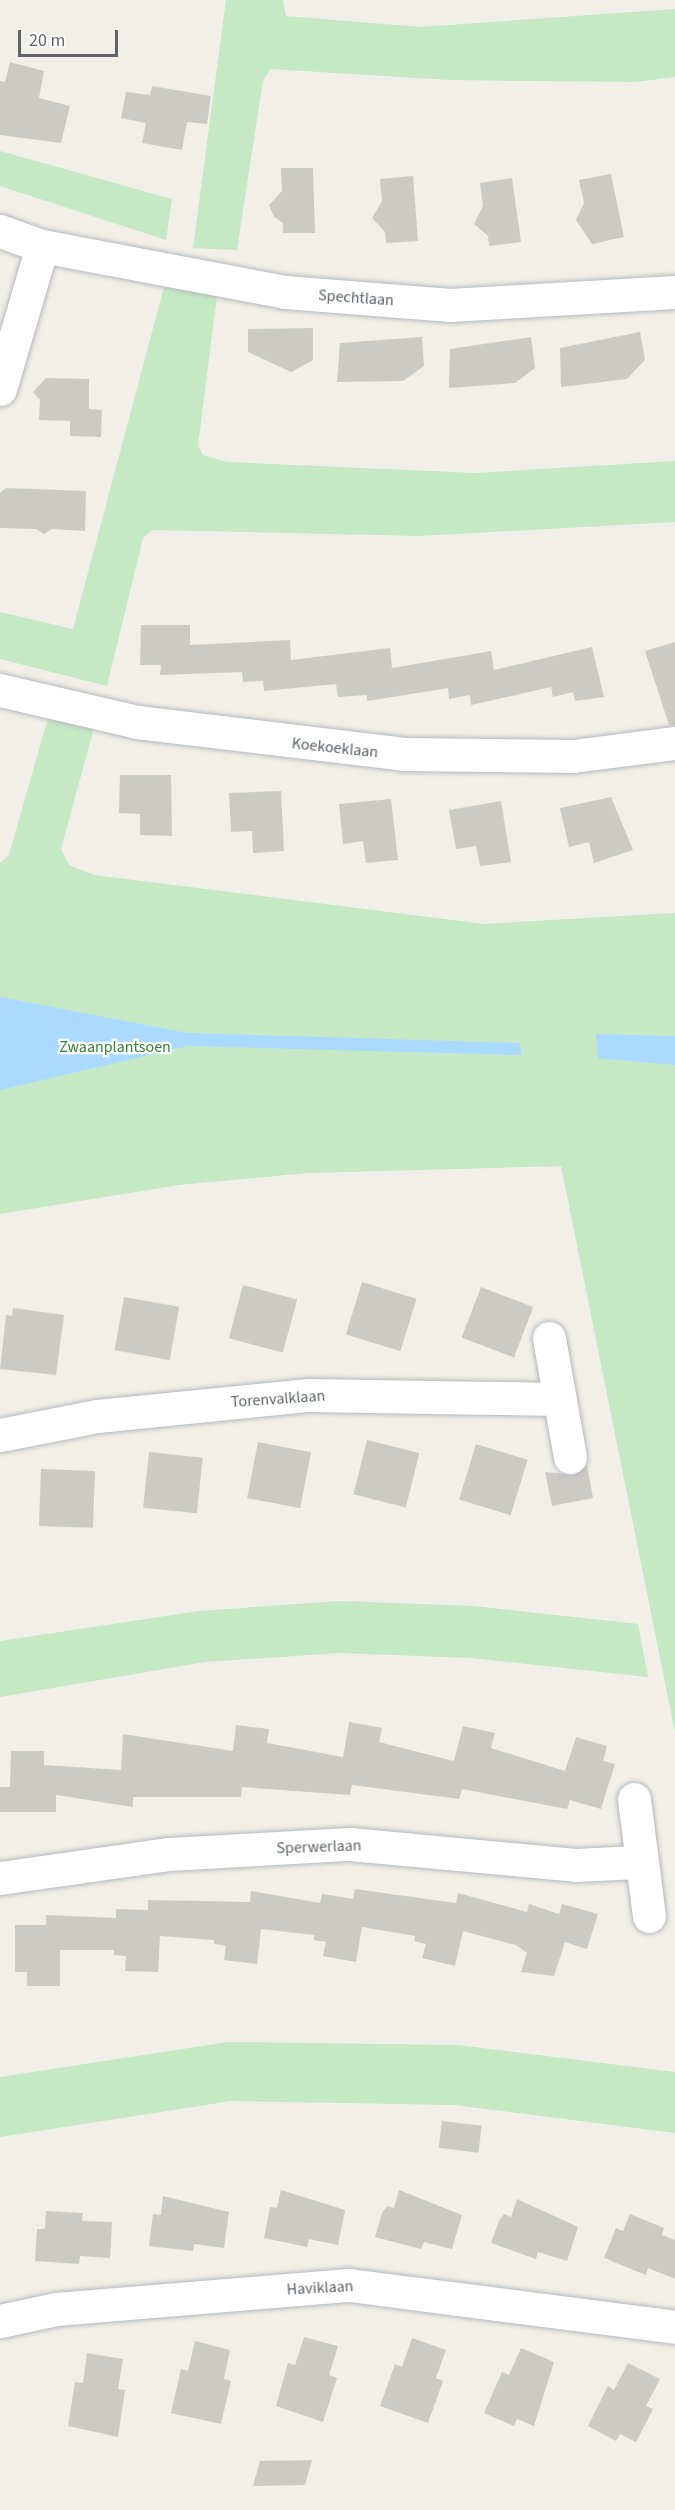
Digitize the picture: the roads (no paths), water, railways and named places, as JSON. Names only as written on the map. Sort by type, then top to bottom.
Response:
[{"type":"street","name":"Spechtlaan","points":[[0,231],[42,246],[285,292],[439,304],[675,292]]},
{"type":"street","points":[[0,389],[42,246]]},
{"type":"street","name":"Koekoeklaan","points":[[0,690],[137,722],[404,754],[573,756],[675,744]]},
{"type":"street","points":[[549,1338],[570,1457]]},
{"type":"street","name":"Torenvalklaan","points":[[0,1435],[97,1416],[309,1395],[558,1399]]},
{"type":"street","points":[[634,1799],[638,1862],[649,1916]]},
{"type":"street","name":"Sperwerlaan","points":[[0,1878],[169,1854],[350,1844],[575,1865],[638,1862]]},
{"type":"street","name":"Haviklaan","points":[[0,2321],[56,2309],[349,2284],[675,2327]]},
{"type":"water","points":[[0,997],[187,1033],[520,1043],[521,1055],[187,1046],[0,1090]]},
{"type":"water","points":[[596,1034],[675,1036],[675,1065],[598,1058]]},
{"type":"park label","name":"Zwaanplantsoen","points":[[115,1047]]}]
